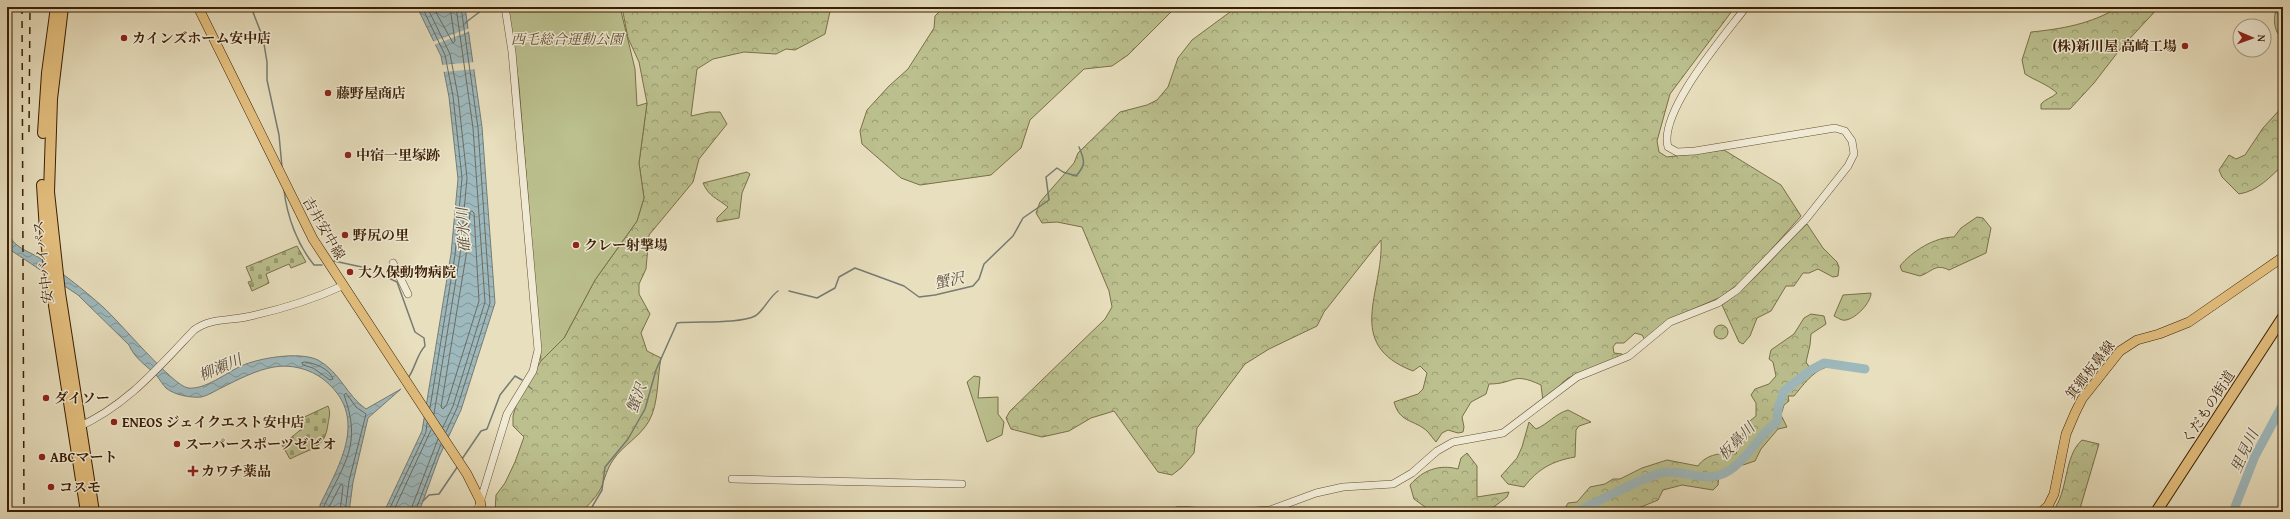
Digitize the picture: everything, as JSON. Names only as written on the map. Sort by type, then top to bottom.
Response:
[{"type":"highway","points":[[44,99],[44,54],[50,7]]},
{"type":"highway","name":"安中バイパス","points":[[56,7],[44,99],[42,192],[52,264],[60,293],[86,512]]},
{"type":"highway","name":"安中バイパス","points":[[63,7],[54,74],[50,127],[49,192],[52,264],[51,286],[94,512]]},
{"type":"highway","points":[[50,127],[69,7]]},
{"type":"highway","name":"くだもの街道","points":[[2156,512],[2283,317]]},
{"type":"main road","name":"吉井安中線","points":[[198,7],[298,211],[342,286],[467,474],[480,500],[482,512]]},
{"type":"main road","name":"箕郷板鼻線","points":[[2041,512],[2048,506],[2054,494],[2066,434],[2075,413],[2082,399],[2120,351],[2137,340],[2159,334],[2189,322],[2283,257]]},
{"type":"street","points":[[477,512],[507,414],[533,371],[538,350],[512,52],[505,7]]},
{"type":"street","points":[[1237,512],[1270,510],[1316,493],[1343,488],[1393,484],[1412,473],[1437,451],[1453,442],[1503,433],[1576,377],[1629,356],[1670,322],[1718,303],[1737,290],[1806,219],[1848,166],[1854,154],[1854,147],[1848,134],[1835,128],[1695,151],[1677,152],[1668,147],[1667,143],[1669,128],[1685,90],[1746,7]]},
{"type":"street","points":[[393,263],[408,294]]},
{"type":"street","points":[[77,428],[94,420],[135,392],[150,378],[194,330],[204,323],[244,317],[295,305],[342,286]]},
{"type":"street","points":[[732,479],[962,484]]},
{"type":"street","points":[[1170,512],[1181,510],[1211,512]]},
{"type":"green space","name":"西毛総合運動公園","points":[[508,7],[620,7],[635,69],[637,106],[647,103],[639,163],[644,198],[637,221],[595,280],[564,338],[541,361],[519,86]]},
{"type":"green space","points":[[622,7],[831,7],[825,34],[795,50],[786,49],[776,54],[744,52],[713,59],[697,69],[691,116],[709,112],[720,112],[727,124],[699,159],[693,182],[649,235],[646,269],[639,284],[639,294],[650,314],[641,333],[647,351],[661,358],[655,406],[649,421],[613,460],[599,492],[582,512],[495,512],[496,495],[505,483],[515,462],[524,437],[513,426],[513,416],[518,398],[541,361],[564,338],[595,280],[637,221],[644,198],[639,163],[647,103],[639,62],[628,38]]},
{"type":"green space","points":[[944,7],[1176,7],[1128,55],[1112,66],[1084,69],[1030,120],[1021,148],[991,175],[920,185],[901,178],[862,144],[860,131],[867,110],[889,86],[908,69],[934,28],[935,16]]},
{"type":"green space","points":[[1232,7],[1735,7],[1670,94],[1657,141],[1659,152],[1667,157],[1724,150],[1781,185],[1801,216],[1746,278],[1721,297],[1675,317],[1645,340],[1642,335],[1635,333],[1624,343],[1616,343],[1613,347],[1614,353],[1622,354],[1624,356],[1568,378],[1543,401],[1541,385],[1531,381],[1514,379],[1489,384],[1486,394],[1471,402],[1462,417],[1464,427],[1463,432],[1458,433],[1448,430],[1442,433],[1436,442],[1423,428],[1404,418],[1400,414],[1394,402],[1418,394],[1423,389],[1427,373],[1420,366],[1413,371],[1392,360],[1379,346],[1373,331],[1372,315],[1380,259],[1381,240],[1324,312],[1317,326],[1269,349],[1245,364],[1197,428],[1194,453],[1181,468],[1172,475],[1158,472],[1114,411],[1091,418],[1069,431],[1042,437],[1011,429],[1006,418],[1010,411],[1105,319],[1112,307],[1109,291],[1082,227],[1057,222],[1042,223],[1036,213],[1040,202],[1074,163],[1078,153],[1120,112],[1147,105],[1157,100],[1168,87],[1178,58],[1192,40],[1230,12]]},
{"type":"green space","points":[[2119,7],[2159,7],[2121,48],[2094,83],[2070,109],[2041,109],[2041,104],[2043,102],[2057,93],[2025,74],[2022,60],[2031,32],[2087,22]]},
{"type":"green space","points":[[2277,7],[2283,7],[2283,39],[2277,32],[2275,24]]},
{"type":"green space","points":[[2283,106],[2283,165],[2258,187],[2239,194],[2222,177],[2219,170],[2229,155],[2236,159],[2245,155],[2263,128]]},
{"type":"green space","points":[[747,172],[750,174],[742,193],[739,218],[717,222],[717,218],[728,207],[711,194],[705,188],[703,183]]},
{"type":"green space","points":[[1977,217],[1983,218],[1991,228],[1986,253],[1949,270],[1940,267],[1920,276],[1902,271],[1900,266],[1917,250],[1939,239],[1954,237],[1961,228]]},
{"type":"green space","points":[[1807,224],[1823,248],[1837,262],[1839,267],[1838,276],[1833,277],[1818,269],[1809,273],[1803,273],[1794,286],[1786,286],[1771,311],[1757,318],[1750,336],[1743,344],[1739,342],[1722,305],[1756,277]]},
{"type":"green space","points":[[297,246],[306,262],[291,268],[289,264],[266,274],[269,283],[252,291],[248,282],[252,281],[246,267]]},
{"type":"green space","points":[[1871,293],[1869,301],[1855,316],[1844,320],[1834,316],[1843,295]]},
{"type":"green space","points":[[1811,314],[1824,316],[1826,324],[1811,334],[1806,362],[1810,368],[1822,361],[1835,366],[1822,369],[1817,372],[1794,396],[1788,396],[1789,401],[1784,405],[1781,415],[1787,427],[1778,429],[1761,449],[1755,461],[1743,465],[1735,463],[1719,473],[1718,485],[1713,490],[1682,485],[1663,490],[1658,500],[1629,512],[1563,512],[1568,503],[1577,502],[1590,487],[1605,484],[1613,479],[1620,479],[1642,468],[1667,460],[1698,466],[1710,456],[1726,453],[1736,454],[1745,425],[1756,416],[1756,403],[1751,395],[1755,389],[1769,384],[1776,376],[1773,362],[1769,359],[1771,350],[1794,334],[1804,318]]},
{"type":"green space","points":[[1718,325],[1724,325],[1728,329],[1728,335],[1724,339],[1718,339],[1714,335],[1714,329]]},
{"type":"green space","points":[[974,376],[980,377],[978,398],[998,397],[998,414],[1004,422],[1002,435],[987,442],[967,382]]},
{"type":"green space","points":[[328,406],[329,417],[324,438],[316,447],[290,459],[282,445],[304,427],[300,419]]},
{"type":"green space","points":[[1568,410],[1591,422],[1579,426],[1576,430],[1575,457],[1559,461],[1546,467],[1535,475],[1524,487],[1508,484],[1501,476],[1517,458],[1522,447],[1529,422],[1536,429]]},
{"type":"green space","points":[[2082,440],[2099,444],[2079,512],[2052,512],[2061,495],[2072,456],[2076,447]]},
{"type":"green space","points":[[1467,453],[1477,466],[1477,497],[1509,492],[1507,497],[1487,512],[1432,512],[1414,499],[1410,485],[1420,475],[1444,467],[1458,469],[1461,458]]},
{"type":"water","name":"碓氷川","points":[[417,7],[465,7],[482,127],[495,303],[461,410],[439,457],[419,512],[384,512],[422,431],[451,254],[458,179],[449,97],[441,56]]},
{"type":"water","points":[[7,224],[10,235],[15,243],[55,268],[88,294],[110,314],[158,365],[170,376],[188,388],[195,388],[208,384],[241,366],[258,360],[300,356],[310,357],[326,365],[338,377],[359,404],[366,409],[401,389],[368,418],[353,482],[349,512],[320,512],[320,505],[336,473],[342,456],[347,440],[348,424],[345,408],[337,393],[323,379],[312,372],[300,368],[280,366],[267,368],[254,373],[203,396],[188,396],[173,392],[166,388],[157,376],[137,358],[129,345],[78,295],[12,251],[7,246]]},
{"type":"pier","points":[[470,28],[470,31],[434,45],[432,42]]},
{"type":"pier","points":[[475,62],[476,69],[442,72],[441,65]]},
{"type":"waterway","points":[[251,7],[263,38],[267,62],[267,80],[279,135],[282,167]]},
{"type":"waterway","points":[[465,23],[486,7]]},
{"type":"waterway","name":"蟹沢","points":[[789,291],[817,298],[835,288],[839,277],[855,268],[904,286],[919,297],[935,295],[973,286],[979,279],[984,264],[1013,236],[1023,218],[1049,200],[1046,177],[1057,168],[1063,172],[1076,176],[1082,169],[1084,163],[1079,147]]},
{"type":"waterway","points":[[284,190],[290,220],[298,239],[314,265],[322,265]]},
{"type":"waterway","points":[[334,261],[371,269]]},
{"type":"waterway","points":[[376,272],[397,282],[415,332],[424,338],[425,346],[422,349],[408,378]]},
{"type":"waterway","name":"蟹沢","points":[[589,512],[602,490],[605,467],[628,439],[645,409],[656,370],[677,323],[748,319],[758,314],[778,291]]},
{"type":"waterway","name":"板鼻川","points":[[1576,512],[1637,482],[1660,473],[1677,472],[1707,477],[1722,474],[1737,465],[1764,433],[1777,422],[1778,408],[1784,391],[1811,370],[1824,363],[1865,369]]},
{"type":"waterway","points":[[462,459],[481,431],[487,429],[500,395],[515,376],[522,380]]},
{"type":"waterway","points":[[528,386],[532,389]]},
{"type":"waterway","name":"里見川","points":[[2233,512],[2255,456],[2283,404]]},
{"type":"waterway","points":[[423,501],[429,495],[439,494],[458,466]]},
{"type":"railway","points":[[22,7],[24,512]]},
{"type":"railway","points":[[29,132],[30,7]]},
{"type":"place","name":"カインズホーム安中店","points":[[124,38]]},
{"type":"place","name":"(株)新川屋 高崎工場","points":[[2185,46]]},
{"type":"place","name":"藤野屋商店","points":[[328,93]]},
{"type":"place","name":"中宿一里塚跡","points":[[348,155]]},
{"type":"place","name":"野尻の里","points":[[345,235]]},
{"type":"place","name":"クレー射撃場","points":[[576,245]]},
{"type":"place","name":"大久保動物病院","points":[[350,272]]},
{"type":"place","name":"ダイソー","points":[[46,398]]},
{"type":"place","name":"ENEOS ジェイクエスト安中店","points":[[114,422]]},
{"type":"place","name":"スーパースポーツゼビオ","points":[[177,444]]},
{"type":"place","name":"ABCマート","points":[[42,457]]},
{"type":"place","name":"カワチ薬品","points":[[193,471]]},
{"type":"place","name":"コスモ","points":[[51,487]]},
{"type":"water label","name":"柳瀬川","points":[[220,367]]}]
